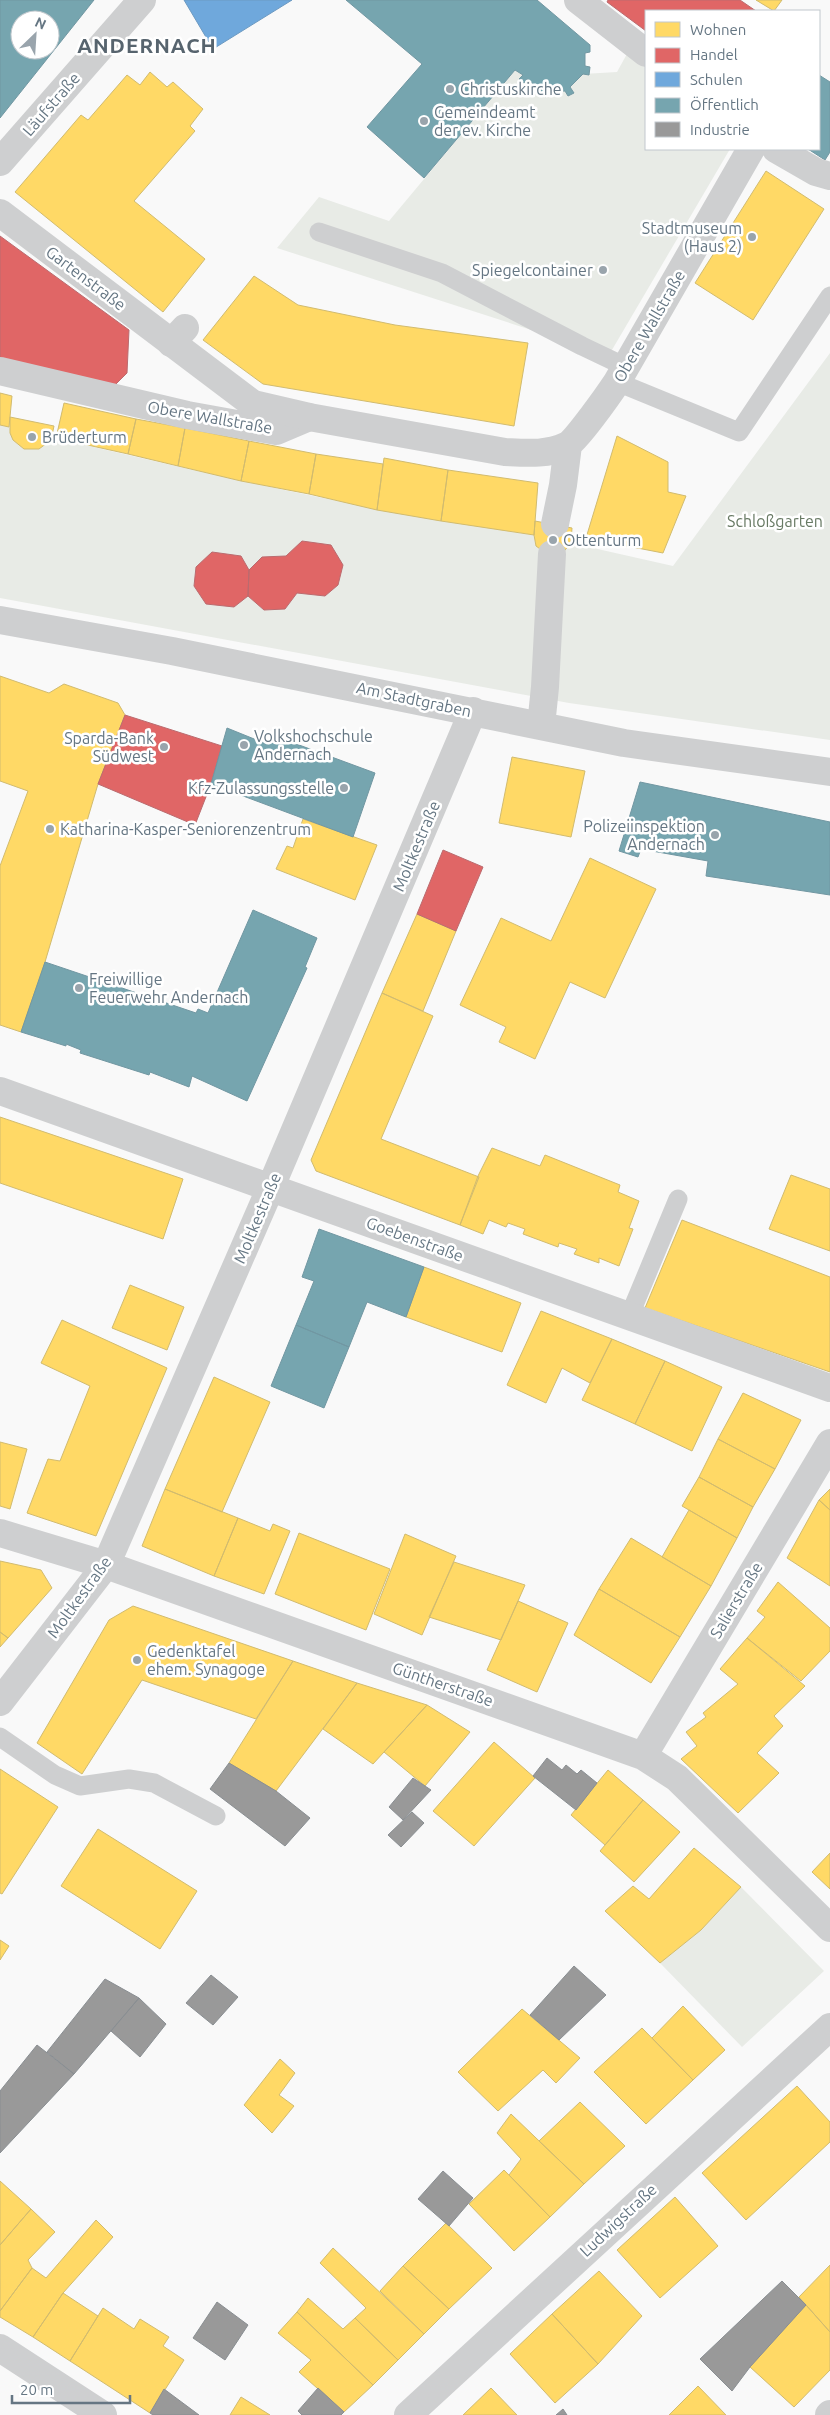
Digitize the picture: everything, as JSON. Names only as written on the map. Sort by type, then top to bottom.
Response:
[{"type":"street","name":"Läufstraße","points":[[0,162],[142,0]]},
{"type":"street","points":[[578,0],[645,52]]},
{"type":"street","name":"Obere Wallstraße","points":[[568,445],[600,407],[621,375],[750,150]]},
{"type":"street","points":[[778,150],[816,172],[830,176]]},
{"type":"street","name":"Gartenstraße","points":[[0,213],[178,336],[252,404],[309,417]]},
{"type":"street","name":"Obere Wallstraße","points":[[0,370],[187,415],[276,431],[309,417]]},
{"type":"street","points":[[309,417],[505,452],[538,454],[568,445],[563,485],[555,524]]},
{"type":"street","points":[[541,726],[545,687],[552,554]]},
{"type":"street","name":"Am Stadtgraben","points":[[0,620],[182,653],[624,743],[830,772]]},
{"type":"street","name":"Moltkestraße","points":[[0,1702],[106,1565],[270,1189],[473,711]]},
{"type":"street","name":"Goebenstraße","points":[[0,1092],[830,1388]]},
{"type":"street","name":"Salierstraße","points":[[642,1756],[830,1443]]},
{"type":"street","name":"Güntherstraße","points":[[0,1533],[106,1565],[642,1756],[678,1778],[830,1928]]},
{"type":"street","name":"Ludwigstraße","points":[[408,2415],[830,2027]]},
{"type":"street","points":[[0,2348],[103,2415]]},
{"type":"lane","points":[[319,232],[442,273],[582,346],[621,375],[738,432],[830,296]]},
{"type":"lane","points":[[629,1317],[678,1199]]},
{"type":"lane","points":[[0,1737],[55,1775],[80,1786],[129,1779],[154,1783],[216,1816]]},
{"type":"green space","points":[[628,52],[645,65],[645,150],[729,150],[609,355],[277,248],[319,197],[389,221],[515,70],[523,75],[519,79],[524,83],[527,79],[541,90],[540,95],[546,97],[547,92],[565,91],[568,96],[574,93],[570,87],[583,74],[617,72]]},
{"type":"green space","name":"Schloßgarten","points":[[830,353],[830,740],[569,703],[0,598],[0,425],[333,500],[467,525],[534,535],[536,546],[547,554],[560,556],[571,543],[673,566]]},
{"type":"green space","points":[[741,1887],[824,1971],[742,2047],[660,1963],[701,1930]]},
{"type":"building: Wohnen","points":[[756,0],[782,0],[775,10]]},
{"type":"building: Wohnen","points":[[150,72],[167,87],[173,82],[203,109],[190,126],[195,131],[134,201],[205,259],[163,312],[15,192],[81,115],[88,120],[127,75],[140,85]]},
{"type":"building: Wohnen","points":[[766,171],[824,209],[753,320],[695,283]]},
{"type":"building: Wohnen","points":[[254,276],[298,305],[395,325],[528,343],[514,426],[263,384],[203,340]]},
{"type":"building: Wohnen","points":[[0,393],[12,396],[9,427],[0,425]]},
{"type":"building: Wohnen","points":[[64,403],[136,419],[128,454],[56,438]]},
{"type":"building: Wohnen","name":"Brüderturm","points":[[10,417],[54,426],[51,440],[39,449],[24,449],[13,440],[10,433]]},
{"type":"building: Wohnen","points":[[136,419],[185,428],[178,466],[128,454]]},
{"type":"building: Wohnen","points":[[185,428],[249,441],[241,481],[178,466]]},
{"type":"building: Wohnen","points":[[617,436],[668,462],[668,492],[686,496],[663,553],[586,538]]},
{"type":"building: Wohnen","points":[[249,441],[316,454],[309,494],[241,481]]},
{"type":"building: Wohnen","points":[[316,454],[383,464],[377,510],[309,494]]},
{"type":"building: Wohnen","points":[[384,458],[448,470],[441,521],[377,510]]},
{"type":"building: Wohnen","points":[[448,470],[538,483],[534,535],[441,521]]},
{"type":"building: Wohnen","name":"Ottenturm","points":[[535,521],[572,528],[571,543],[560,556],[547,554],[536,546],[534,535]]},
{"type":"building: Wohnen","name":"Katharina-Kasper-Seniorenzentrum","points":[[0,676],[49,693],[64,684],[118,703],[125,715],[98,784],[45,962],[21,1032],[0,1025],[0,866],[28,791],[0,781]]},
{"type":"building: Wohnen","points":[[512,757],[585,771],[571,837],[499,823]]},
{"type":"building: Wohnen","points":[[303,819],[377,845],[355,900],[276,869],[287,846],[293,848]]},
{"type":"building: Wohnen","points":[[590,858],[656,889],[605,998],[570,982],[535,1059],[499,1042],[506,1027],[460,1005],[501,918],[551,941]]},
{"type":"building: Wohnen","points":[[417,914],[456,931],[423,1011],[382,993]]},
{"type":"building: Wohnen","points":[[382,993],[433,1016],[381,1139],[479,1177],[460,1225],[316,1171],[311,1160]]},
{"type":"building: Wohnen","points":[[0,1117],[183,1179],[163,1239],[0,1183]]},
{"type":"building: Wohnen","points":[[492,1148],[540,1166],[545,1155],[620,1185],[618,1192],[639,1201],[629,1228],[633,1229],[619,1266],[599,1258],[599,1263],[574,1254],[577,1249],[559,1243],[558,1247],[523,1234],[525,1229],[508,1223],[506,1227],[489,1220],[483,1234],[460,1225],[478,1176]]},
{"type":"building: Wohnen","points":[[791,1175],[830,1189],[830,1251],[769,1229]]},
{"type":"building: Wohnen","points":[[682,1220],[830,1277],[830,1372],[645,1308]]},
{"type":"building: Wohnen","points":[[424,1267],[521,1303],[502,1352],[406,1317]]},
{"type":"building: Wohnen","points":[[130,1285],[184,1307],[167,1350],[112,1328]]},
{"type":"building: Wohnen","points":[[541,1311],[612,1339],[590,1383],[562,1368],[546,1403],[507,1385]]},
{"type":"building: Wohnen","points":[[62,1320],[167,1368],[96,1536],[27,1513],[48,1459],[60,1461],[90,1386],[41,1363]]},
{"type":"building: Wohnen","points":[[612,1339],[665,1361],[635,1424],[582,1400]]},
{"type":"building: Wohnen","points":[[665,1361],[722,1387],[692,1451],[635,1424]]},
{"type":"building: Wohnen","points":[[214,1377],[270,1402],[222,1512],[165,1489]]},
{"type":"building: Wohnen","points":[[743,1393],[801,1420],[775,1469],[718,1439]]},
{"type":"building: Wohnen","points":[[718,1439],[775,1469],[753,1507],[699,1477]]},
{"type":"building: Wohnen","points":[[0,1442],[27,1449],[10,1509],[0,1506]]},
{"type":"building: Wohnen","points":[[699,1477],[753,1507],[737,1538],[682,1506]]},
{"type":"building: Wohnen","points":[[165,1489],[238,1518],[214,1576],[142,1546]]},
{"type":"building: Wohnen","points":[[830,1489],[830,1510],[819,1500]]},
{"type":"building: Wohnen","points":[[819,1500],[830,1510],[830,1586],[787,1558]]},
{"type":"building: Wohnen","points":[[689,1510],[737,1538],[711,1586],[662,1557]]},
{"type":"building: Wohnen","points":[[238,1518],[270,1531],[273,1524],[290,1531],[264,1594],[214,1576]]},
{"type":"building: Wohnen","points":[[299,1533],[390,1569],[366,1630],[275,1594]]},
{"type":"building: Wohnen","points":[[405,1534],[456,1556],[422,1635],[374,1614]]},
{"type":"building: Wohnen","points":[[631,1538],[711,1586],[680,1637],[599,1589]]},
{"type":"building: Wohnen","points":[[0,1561],[41,1570],[52,1588],[8,1638],[0,1632]]},
{"type":"building: Wohnen","points":[[454,1562],[525,1585],[501,1640],[429,1617]]},
{"type":"building: Wohnen","points":[[778,1582],[830,1628],[830,1651],[801,1681],[747,1638],[765,1617],[757,1611]]},
{"type":"building: Wohnen","points":[[599,1589],[680,1637],[651,1683],[574,1635]]},
{"type":"building: Wohnen","points":[[518,1601],[568,1623],[537,1692],[487,1670]]},
{"type":"building: Wohnen","points":[[133,1606],[293,1661],[256,1719],[142,1680],[82,1774],[37,1743],[109,1620]]},
{"type":"building: Wohnen","points":[[0,1632],[8,1638],[0,1647]]},
{"type":"building: Wohnen","points":[[747,1638],[805,1686],[774,1716],[783,1726],[757,1753],[779,1773],[738,1813],[681,1759],[697,1746],[686,1732],[706,1717],[703,1713],[738,1684],[720,1669]]},
{"type":"building: Wohnen","points":[[293,1661],[357,1683],[276,1791],[229,1763]]},
{"type":"building: Wohnen","points":[[357,1683],[427,1705],[373,1764],[323,1729]]},
{"type":"building: Wohnen","points":[[427,1705],[470,1732],[425,1786],[384,1752]]},
{"type":"building: Wohnen","points":[[494,1742],[535,1778],[474,1846],[433,1811]]},
{"type":"building: Wohnen","points":[[0,1769],[58,1807],[2,1894],[0,1893]]},
{"type":"building: Wohnen","points":[[608,1770],[643,1800],[605,1845],[571,1815]]},
{"type":"building: Wohnen","points":[[643,1800],[680,1832],[634,1882],[600,1851]]},
{"type":"building: Wohnen","points":[[98,1829],[197,1891],[160,1949],[61,1886]]},
{"type":"building: Wohnen","points":[[694,1848],[741,1887],[701,1930],[660,1963],[605,1911],[633,1886],[649,1899]]},
{"type":"building: Wohnen","points":[[830,1853],[830,1889],[812,1872]]},
{"type":"building: Wohnen","points":[[0,1940],[9,1946],[0,1960]]},
{"type":"building: Wohnen","points":[[683,2006],[725,2050],[693,2080],[652,2038]]},
{"type":"building: Wohnen","points":[[522,2009],[580,2058],[556,2083],[543,2070],[498,2111],[458,2072]]},
{"type":"building: Wohnen","points":[[642,2028],[693,2080],[646,2124],[594,2072]]},
{"type":"building: Wohnen","points":[[280,2059],[295,2073],[279,2095],[294,2106],[272,2133],[244,2105]]},
{"type":"building: Wohnen","points":[[797,2086],[830,2122],[830,2142],[746,2220],[702,2173]]},
{"type":"building: Wohnen","points":[[580,2102],[625,2146],[584,2184],[539,2141]]},
{"type":"building: Wohnen","points":[[511,2114],[584,2184],[550,2217],[509,2175],[521,2159],[497,2133]]},
{"type":"building: Wohnen","points":[[504,2170],[550,2217],[514,2251],[469,2204]]},
{"type":"building: Wohnen","points":[[0,2181],[31,2209],[0,2245]]},
{"type":"building: Wohnen","points":[[675,2197],[718,2246],[660,2298],[617,2250]]},
{"type":"building: Wohnen","points":[[31,2209],[55,2232],[28,2260],[32,2268],[0,2311],[0,2245]]},
{"type":"building: Wohnen","points":[[96,2220],[113,2237],[63,2293],[33,2337],[0,2317],[0,2311],[32,2268],[46,2278]]},
{"type":"building: Wohnen","points":[[446,2223],[492,2268],[449,2309],[403,2266]]},
{"type":"building: Wohnen","points":[[333,2248],[424,2334],[398,2360],[355,2318],[366,2308],[320,2263]]},
{"type":"building: Wohnen","points":[[830,2265],[830,2332],[799,2297]]},
{"type":"building: Wohnen","points":[[403,2266],[449,2309],[424,2334],[380,2291]]},
{"type":"building: Wohnen","points":[[599,2271],[642,2316],[598,2364],[552,2314]]},
{"type":"building: Wohnen","points":[[63,2293],[98,2316],[70,2361],[33,2337]]},
{"type":"building: Wohnen","points":[[308,2298],[343,2329],[355,2318],[398,2360],[373,2385],[297,2312]]},
{"type":"building: Wohnen","points":[[806,2305],[830,2332],[830,2370],[794,2407],[750,2367]]},
{"type":"building: Wohnen","points":[[103,2308],[134,2329],[140,2319],[169,2337],[163,2346],[184,2360],[150,2413],[70,2361]]},
{"type":"building: Wohnen","points":[[297,2312],[373,2385],[344,2412],[299,2372],[311,2360],[278,2333]]},
{"type":"building: Wohnen","points":[[552,2314],[598,2364],[555,2403],[510,2354]]},
{"type":"building: Wohnen","points":[[698,2386],[726,2415],[669,2415]]},
{"type":"building: Wohnen","points":[[491,2388],[517,2415],[463,2415]]},
{"type":"building: Wohnen","points":[[241,2397],[270,2415],[230,2415]]},
{"type":"building: Handel","points":[[608,0],[740,0],[755,10],[645,10],[645,30],[607,2]]},
{"type":"building: Handel","points":[[0,236],[129,330],[127,373],[115,385],[0,358]]},
{"type":"building: Handel","points":[[302,541],[331,545],[343,565],[338,585],[325,596],[297,593],[285,609],[264,610],[248,596],[249,570],[262,557],[286,556]]},
{"type":"building: Handel","points":[[212,552],[241,556],[249,570],[248,596],[234,607],[206,604],[194,586],[196,567]]},
{"type":"building: Handel","points":[[125,715],[222,746],[211,784],[195,825],[98,784]]},
{"type":"building: Handel","points":[[443,850],[483,867],[456,931],[417,914]]},
{"type":"building: Schulen","points":[[184,0],[292,0],[213,49]]},
{"type":"building: Öffentlich","points":[[0,0],[94,0],[60,43],[60,10],[10,10],[10,60],[46,60],[0,118]]},
{"type":"building: Öffentlich","name":"Christuskirche","points":[[346,0],[537,0],[590,45],[590,52],[585,53],[585,66],[590,67],[589,75],[583,74],[570,87],[574,93],[568,96],[565,91],[547,92],[546,97],[540,95],[541,90],[527,79],[524,83],[519,79],[523,75],[515,70],[424,178],[367,127],[422,64]]},
{"type":"building: Öffentlich","points":[[820,76],[830,82],[830,152],[825,160],[810,150],[820,150]]},
{"type":"building: Öffentlich","points":[[227,728],[269,745],[272,735],[375,773],[353,837],[211,784]]},
{"type":"building: Öffentlich","points":[[640,782],[830,822],[830,895],[706,876],[708,861],[641,849],[638,857],[619,851]]},
{"type":"building: Öffentlich","name":"Freiwillige Feuerwehr Andernach","points":[[253,910],[317,938],[305,967],[307,968],[247,1101],[192,1076],[189,1087],[150,1072],[149,1075],[80,1053],[81,1050],[66,1044],[66,1046],[21,1032],[45,962],[196,1013],[198,1009],[208,1013]]},
{"type":"building: Öffentlich","points":[[319,1229],[424,1267],[406,1317],[367,1302],[349,1347],[296,1325],[314,1281],[302,1277]]},
{"type":"building: Öffentlich","points":[[296,1325],[349,1347],[324,1408],[271,1386]]},
{"type":"building: Industrie","points":[[547,1758],[562,1770],[566,1765],[577,1774],[581,1770],[597,1783],[576,1810],[533,1776]]},
{"type":"building: Industrie","points":[[229,1763],[276,1791],[310,1818],[285,1846],[210,1789]]},
{"type":"building: Industrie","points":[[413,1778],[431,1790],[403,1820],[389,1807]]},
{"type":"building: Industrie","points":[[412,1812],[424,1823],[401,1847],[388,1835]]},
{"type":"building: Industrie","points":[[574,1966],[606,1995],[559,2040],[530,2015]]},
{"type":"building: Industrie","points":[[211,1975],[238,1997],[213,2025],[186,2003]]},
{"type":"building: Industrie","points":[[105,1979],[139,1998],[74,2074],[47,2052]]},
{"type":"building: Industrie","points":[[139,1998],[166,2024],[140,2057],[111,2031]]},
{"type":"building: Industrie","points":[[37,2045],[74,2074],[0,2153],[0,2091]]},
{"type":"building: Industrie","points":[[443,2171],[473,2198],[449,2226],[418,2199]]},
{"type":"building: Industrie","points":[[782,2281],[806,2305],[750,2367],[732,2391],[700,2359]]},
{"type":"building: Industrie","points":[[217,2302],[248,2325],[225,2360],[193,2338]]},
{"type":"building: Industrie","points":[[318,2388],[344,2412],[341,2415],[302,2415],[298,2411]]},
{"type":"building: Industrie","points":[[164,2389],[199,2415],[153,2415],[150,2413]]},
{"type":"building: Industrie","points":[[563,2409],[567,2415],[556,2415]]},
{"type":"place","name":"Christuskirche","points":[[450,89]]},
{"type":"place","name":"Gemeindeamt der ev. Kirche","points":[[424,121]]},
{"type":"place","name":"Stadtmuseum (Haus 2)","points":[[752,237]]},
{"type":"place","name":"Spiegelcontainer","points":[[603,270]]},
{"type":"place","name":"Brüderturm","points":[[32,437]]},
{"type":"place","name":"Ottenturm","points":[[553,540]]},
{"type":"place","name":"Volkshochschule Andernach","points":[[244,745]]},
{"type":"place","name":"Sparda-Bank Südwest","points":[[164,747]]},
{"type":"place","name":"Kfz-Zulassungsstelle","points":[[344,788]]},
{"type":"place","name":"Katharina-Kasper-Seniorenzentrum","points":[[50,829]]},
{"type":"place","name":"Polizeiinspektion Andernach","points":[[715,835]]},
{"type":"place","name":"Freiwillige Feuerwehr Andernach","points":[[79,988]]},
{"type":"place","name":"Gedenktafel ehem. Synagoge","points":[[137,1660]]},
{"type":"district","name":"ANDERNACH","points":[[147,46]]}]
